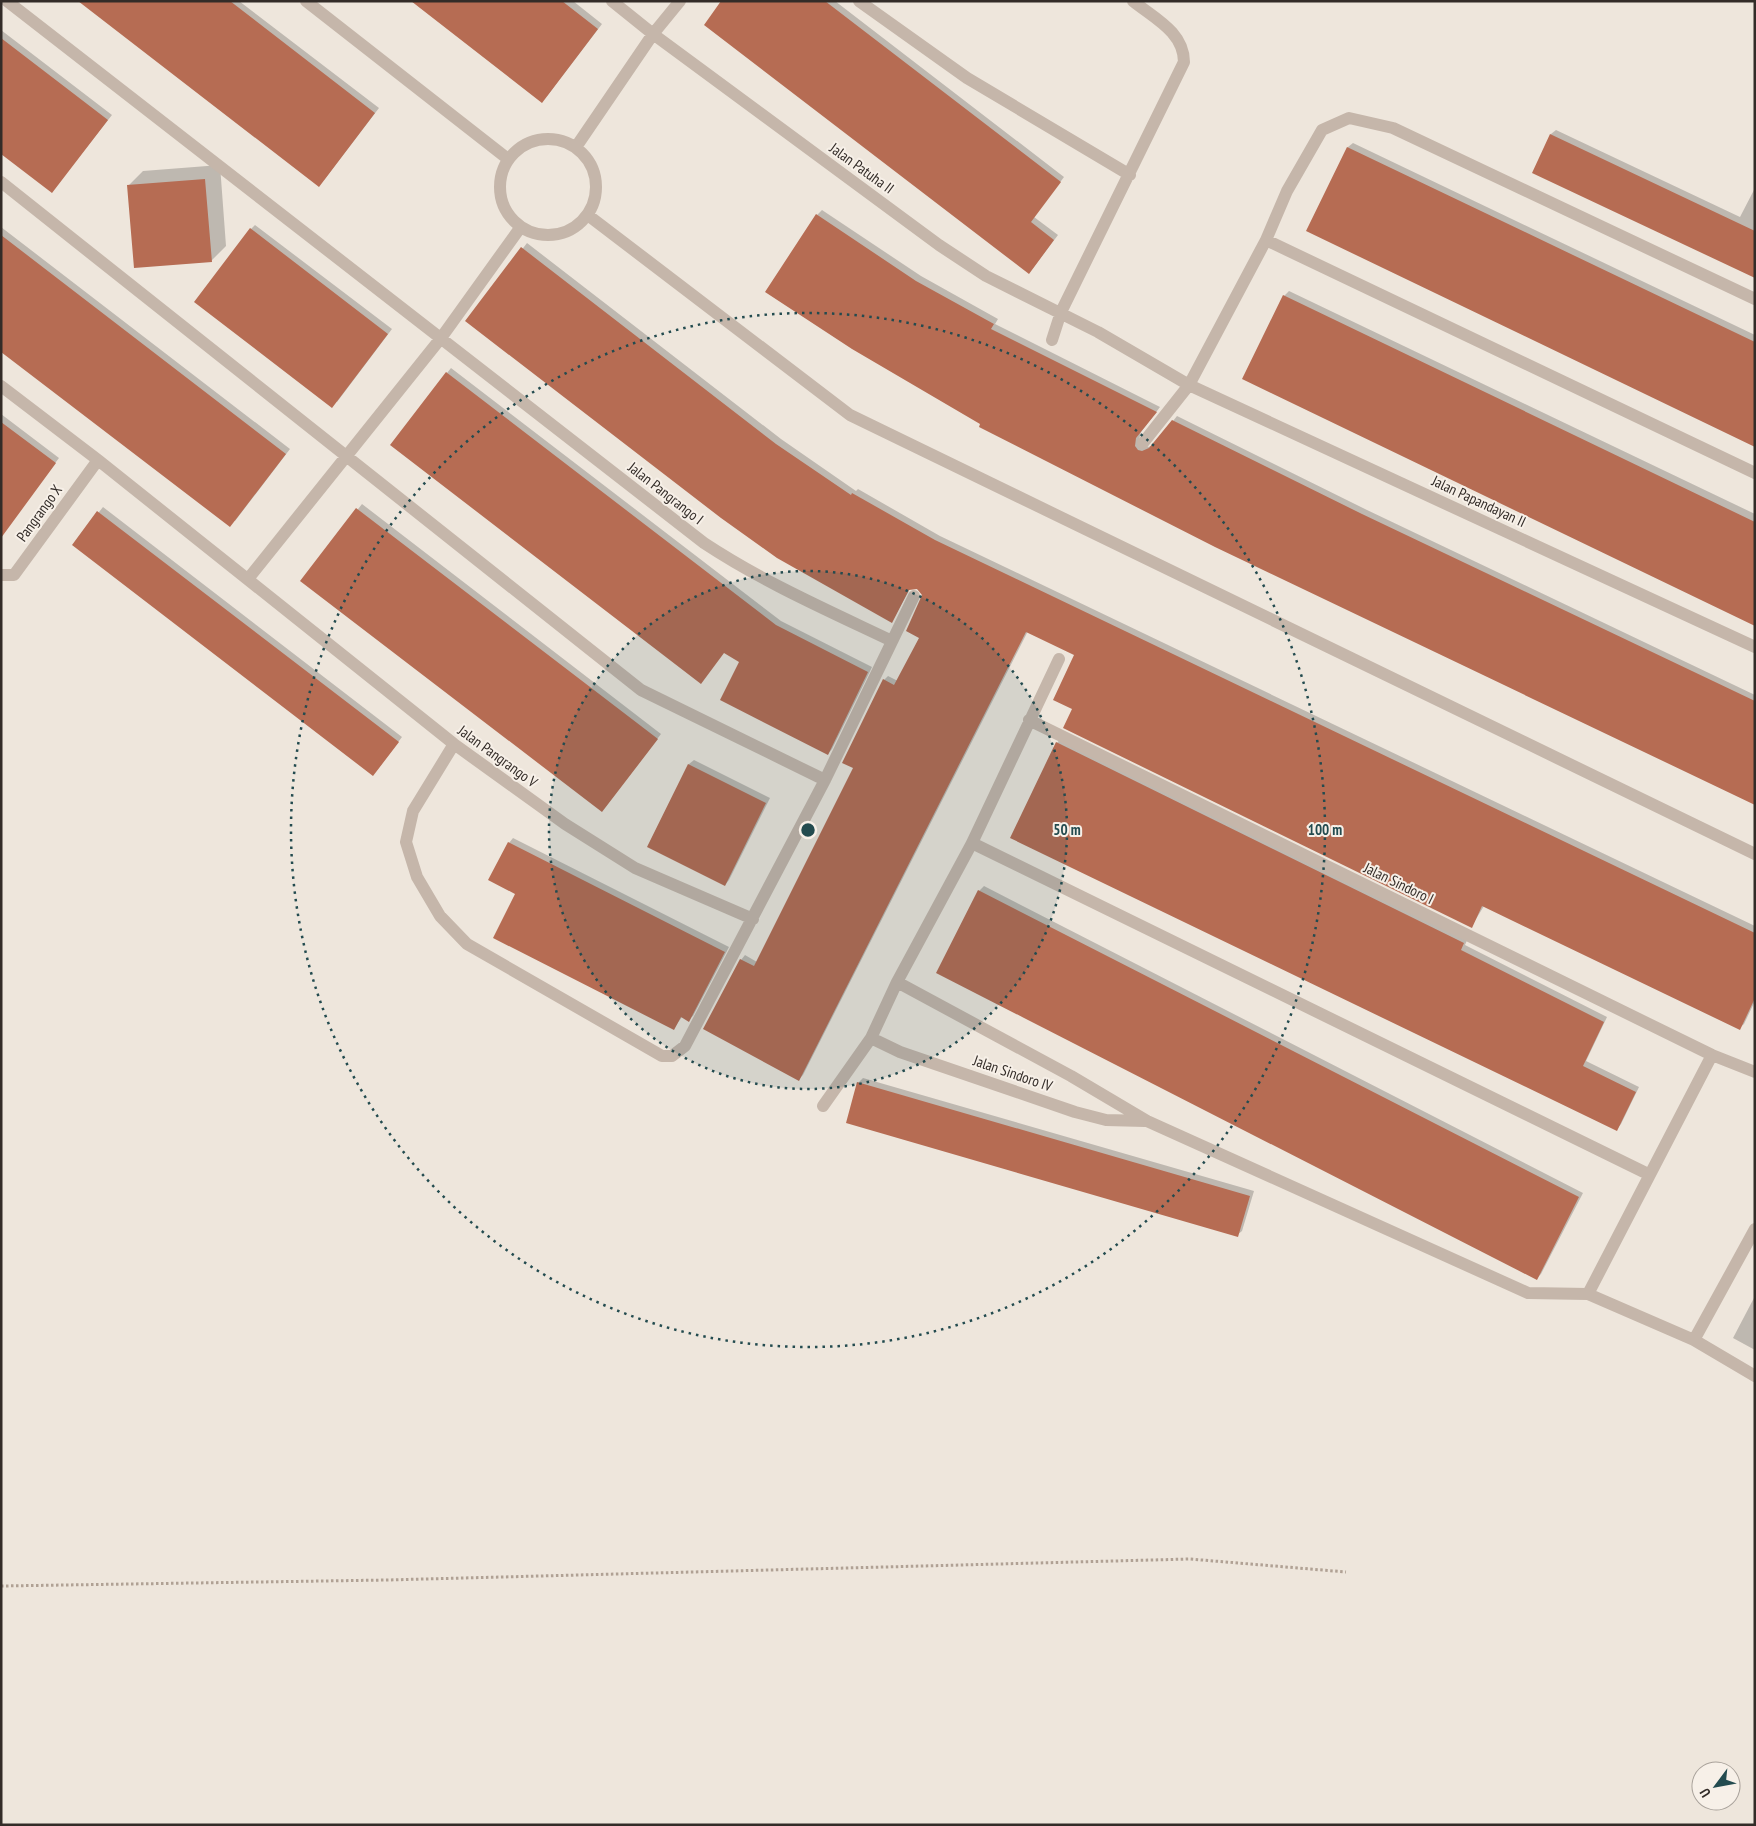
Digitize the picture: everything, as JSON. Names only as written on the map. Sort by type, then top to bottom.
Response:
[{"type":"street","name":"Jalan Pangrango I","points":[[7,1],[704,543],[777,587],[892,640]]},
{"type":"street","points":[[306,1],[508,158]]},
{"type":"street","name":"Jalan Patuha II","points":[[612,1],[653,34],[939,245],[986,276],[1061,312],[1189,385]]},
{"type":"street","points":[[576,147],[653,34],[680,1]]},
{"type":"street","points":[[859,1],[967,78],[1130,175]]},
{"type":"street","points":[[1052,340],[1061,312],[1184,62],[1184,50],[1178,38],[1133,1]]},
{"type":"street","points":[[1143,443],[1189,385],[1266,240],[1287,191],[1322,130],[1348,118],[1393,128],[1755,299]]},
{"type":"street","points":[[553,138],[576,147],[593,167],[598,192],[588,216],[569,232],[544,236],[520,228],[504,208],[499,182],[508,158],[528,142],[553,138]]},
{"type":"street","points":[[1,182],[641,690],[825,780]]},
{"type":"street","points":[[588,216],[850,415],[1755,854]]},
{"type":"street","points":[[248,579],[441,338],[520,228]]},
{"type":"street","points":[[1266,240],[1755,473]]},
{"type":"street","name":"Jalan Papandayan II","points":[[1189,385],[1755,647]]},
{"type":"street","name":"Jalan Pangrango V","points":[[1,386],[98,460],[454,744],[565,824],[635,868],[753,919]]},
{"type":"street","name":"Pangrango X","points":[[1,575],[14,576],[98,460]]},
{"type":"street","points":[[454,744],[413,810],[406,842],[417,876],[440,916],[467,944],[662,1056],[672,1056],[685,1046],[753,919],[825,780],[914,596]]},
{"type":"street","points":[[823,1106],[871,1038],[897,982],[972,843],[1029,720],[1060,659]]},
{"type":"street","name":"Jalan Sindoro I","points":[[1029,720],[1712,1054],[1755,1072]]},
{"type":"street","points":[[972,843],[1648,1174]]},
{"type":"street","points":[[897,982],[1072,1076],[1147,1121],[1528,1293],[1588,1294],[1694,1340],[1755,1376]]},
{"type":"street","name":"Jalan Sindoro IV","points":[[871,1038],[900,1052],[1075,1112],[1106,1120],[1147,1121]]},
{"type":"street","points":[[1588,1294],[1648,1174],[1712,1054]]},
{"type":"street","points":[[1694,1340],[1755,1229]]},
{"type":"path","points":[[1,1586],[377,1580],[1190,1559],[1346,1572]]},
{"type":"building","points":[[78,1],[230,1],[375,113],[319,187]]},
{"type":"building","points":[[411,1],[562,1],[598,29],[542,103]]},
{"type":"building","points":[[721,1],[825,1],[1061,182],[1031,222],[1054,240],[1029,274],[704,25]]},
{"type":"building","points":[[1,38],[108,120],[52,193],[1,154]]},
{"type":"building","points":[[1550,134],[1755,231],[1755,278],[1532,173]]},
{"type":"building","points":[[1347,147],[1755,342],[1755,447],[1306,231]]},
{"type":"building","points":[[205,179],[212,262],[134,268],[127,185]]},
{"type":"building","points":[[816,214],[916,281],[994,324],[991,329],[1157,412],[1136,438],[1135,446],[1138,450],[1142,451],[1149,448],[1172,420],[1362,514],[1755,701],[1755,805],[1215,547],[979,427],[980,424],[852,349],[765,292]]},
{"type":"building","points":[[250,228],[388,334],[332,408],[194,302]]},
{"type":"building","points":[[1,235],[286,454],[230,527],[1,352]]},
{"type":"building","points":[[521,247],[776,444],[851,495],[852,493],[935,540],[1755,933],[1755,998],[1740,1030],[1482,906],[1472,928],[1063,728],[1072,709],[1053,700],[1074,655],[1026,632],[799,1081],[703,1029],[740,959],[754,966],[853,768],[842,763],[883,679],[894,685],[919,638],[906,631],[922,595],[917,589],[909,590],[892,623],[777,558],[721,518],[465,321]]},
{"type":"building","points":[[1283,295],[1755,522],[1755,626],[1242,379]]},
{"type":"building","points":[[446,372],[776,625],[868,672],[828,755],[720,700],[739,662],[724,653],[701,684],[390,445]]},
{"type":"building","points":[[1,422],[56,463],[1,538]]},
{"type":"building","points":[[356,508],[658,739],[602,812],[300,581]]},
{"type":"building","points":[[97,511],[399,742],[373,776],[72,545]]},
{"type":"building","points":[[1056,742],[1464,943],[1461,950],[1604,1022],[1583,1066],[1636,1092],[1617,1131],[1010,838]]},
{"type":"building","points":[[688,764],[766,803],[725,886],[647,847]]},
{"type":"building","points":[[508,842],[725,952],[689,1022],[681,1017],[674,1030],[493,938],[515,894],[488,880]]},
{"type":"building","points":[[978,890],[1579,1197],[1537,1280],[936,973]]},
{"type":"building","points":[[857,1082],[1250,1196],[1238,1237],[846,1123]]}]
